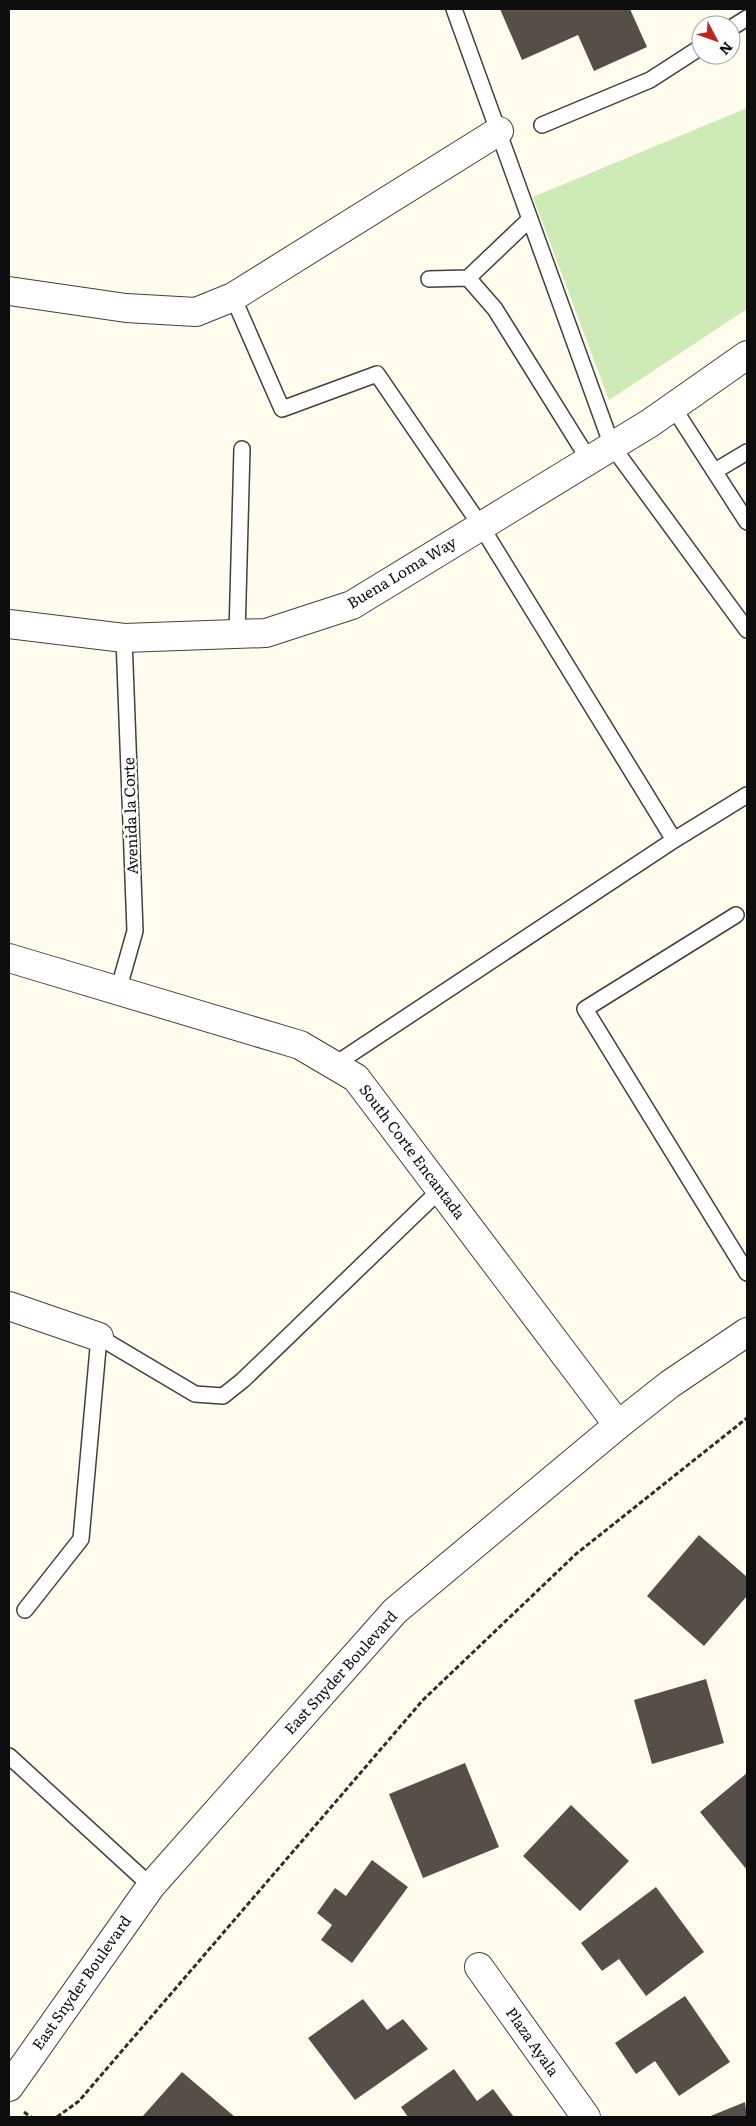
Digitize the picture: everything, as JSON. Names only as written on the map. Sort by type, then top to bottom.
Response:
[{"type":"street","points":[[9,291],[126,308],[196,312],[233,297],[499,132]]},
{"type":"street","name":"Buena Loma Way","points":[[9,624],[124,638],[237,635],[266,633],[352,605],[612,446],[673,407],[747,355]]},
{"type":"street","name":"South Corte Encantada","points":[[9,958],[300,1045],[356,1078],[618,1425]]},
{"type":"street","points":[[9,1306],[99,1337]]},
{"type":"street","name":"East Snyder Boulevard","points":[[9,2087],[151,1886],[395,1612],[618,1425],[670,1384],[747,1332]]},
{"type":"street","name":"Plaza Ayala","points":[[479,1967],[586,2117]]},
{"type":"lane","points":[[454,9],[612,446],[747,630]]},
{"type":"lane","points":[[542,125],[650,80],[691,53]]},
{"type":"lane","points":[[429,280],[468,278],[530,219]]},
{"type":"lane","points":[[468,278],[495,309],[589,460]]},
{"type":"lane","points":[[233,297],[282,409],[377,374],[481,526],[674,840]]},
{"type":"lane","points":[[673,407],[747,522]]},
{"type":"lane","points":[[237,635],[242,450]]},
{"type":"lane","points":[[715,471],[747,452]]},
{"type":"lane","name":"Avenida la Corte","points":[[118,991],[135,931],[124,638]]},
{"type":"lane","points":[[334,1065],[674,840],[747,795]]},
{"type":"lane","points":[[736,915],[585,1009],[747,1273]]},
{"type":"lane","points":[[25,1610],[81,1539],[99,1337],[195,1394],[222,1396],[243,1380],[440,1190]]},
{"type":"lane","points":[[9,1756],[151,1886]]},
{"type":"path","points":[[56,2117],[79,2101],[423,1700],[576,1554],[747,1418]]},
{"type":"green space","points":[[747,108],[747,309],[609,400],[533,197]]},
{"type":"building","points":[[500,9],[630,9],[647,47],[594,71],[578,35],[522,60]]},
{"type":"building","points":[[699,1535],[747,1577],[747,1596],[704,1646],[647,1596]]},
{"type":"building","points":[[706,1679],[724,1743],[652,1764],[634,1700]]},
{"type":"building","points":[[465,1763],[499,1847],[423,1878],[389,1794]]},
{"type":"building","points":[[747,1773],[747,1870],[700,1812]]},
{"type":"building","points":[[571,1805],[629,1861],[580,1911],[523,1856]]},
{"type":"building","points":[[372,1860],[408,1887],[352,1963],[321,1940],[332,1925],[317,1913],[335,1888],[346,1896]]},
{"type":"building","points":[[656,1887],[704,1952],[646,1996],[619,1959],[602,1971],[581,1943]]},
{"type":"building","points":[[685,1996],[730,2062],[679,2096],[655,2061],[636,2074],[615,2043]]},
{"type":"building","points":[[363,1999],[387,2030],[403,2019],[428,2049],[355,2100],[308,2038]]},
{"type":"building","points":[[454,2069],[477,2101],[493,2089],[514,2117],[408,2117],[401,2107]]},
{"type":"building","points":[[182,2072],[235,2117],[142,2117]]},
{"type":"building","points":[[745,2102],[747,2117],[708,2117]]}]
